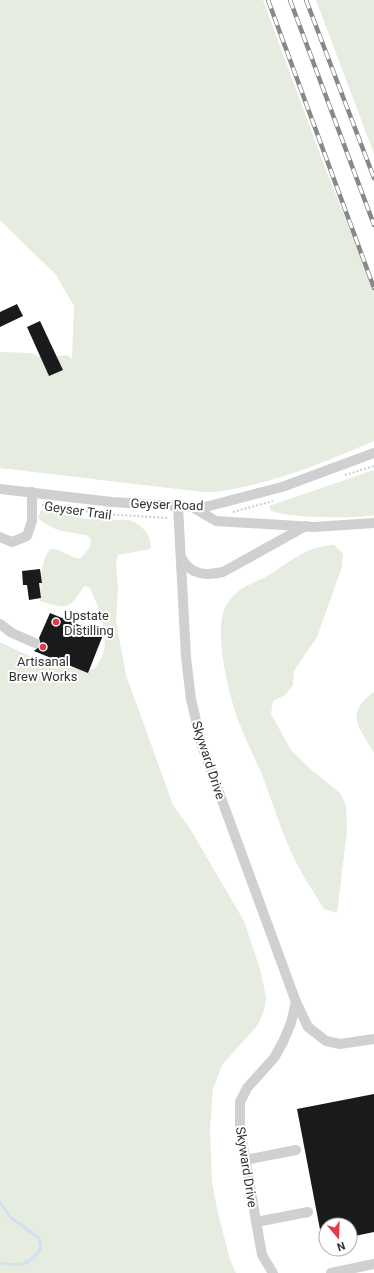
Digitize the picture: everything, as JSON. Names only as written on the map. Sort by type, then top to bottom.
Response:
[{"type":"street","name":"Geyser Road","points":[[0,489],[112,502],[192,507],[224,503],[282,487],[374,453]]},
{"type":"street","points":[[0,537],[12,542],[27,536],[32,521],[32,492]]},
{"type":"street","name":"Skyward Drive","points":[[178,506],[186,657],[192,699],[202,746],[296,1002],[308,1027],[326,1040],[340,1044],[374,1039]]},
{"type":"street","points":[[192,507],[216,521],[306,526],[362,525],[374,523]]},
{"type":"street","points":[[180,555],[185,565],[195,572],[210,575],[223,572],[306,526]]},
{"type":"street","points":[[0,624],[12,633],[35,643]]},
{"type":"street","name":"Skyward Drive","points":[[273,1273],[262,1255],[240,1129],[240,1102],[246,1088],[274,1058],[291,1023],[296,1002]]},
{"type":"street","points":[[245,1160],[296,1150]]},
{"type":"street","points":[[256,1222],[308,1212]]},
{"type":"street","points":[[331,1273],[374,1264]]},
{"type":"path","name":"Geyser Trail","points":[[37,504],[105,514],[168,518]]},
{"type":"shaded area","points":[[0,0],[263,0],[324,165],[374,289],[374,441],[300,471],[261,483],[215,492],[194,491],[0,468],[0,352],[30,353],[43,358],[67,355],[72,359],[74,306],[56,275],[0,220]]},
{"type":"shaded area","points":[[316,0],[374,0],[374,154]]},
{"type":"shaded area","points":[[374,470],[374,515],[322,517],[292,515],[271,511],[269,506]]},
{"type":"shaded area","points":[[41,510],[86,519],[129,520],[142,527],[150,539],[150,549],[118,555],[116,562],[118,589],[116,622],[126,675],[173,805],[189,827],[244,921],[261,972],[266,998],[264,1011],[257,1026],[222,1065],[213,1089],[210,1128],[212,1182],[230,1260],[236,1273],[0,1273],[0,642],[45,662],[81,669],[94,669],[104,651],[105,640],[102,619],[90,588],[84,586],[75,600],[66,606],[56,606],[40,601],[42,567],[46,555],[50,549],[59,550],[73,557],[81,558],[90,547],[91,540],[87,535],[61,531],[44,523],[38,518]]},
{"type":"shaded area","points":[[334,545],[343,554],[342,567],[317,637],[294,671],[293,685],[285,695],[273,701],[271,714],[291,750],[310,769],[340,793],[346,805],[347,831],[337,913],[324,909],[299,868],[286,840],[261,772],[236,714],[227,683],[221,631],[222,617],[226,606],[241,589],[272,573],[301,554],[316,548]]},
{"type":"shaded area","points":[[374,692],[374,753],[359,728],[357,714],[359,707]]},
{"type":"building","points":[[17,304],[23,316],[0,327],[0,312]]},
{"type":"building","points":[[40,321],[63,370],[49,376],[27,327]]},
{"type":"building","points":[[40,569],[42,583],[39,583],[41,598],[29,600],[27,585],[23,585],[22,571]]},
{"type":"building","points":[[50,613],[103,635],[88,673],[34,651],[41,645],[39,638]]},
{"type":"building","points":[[374,1094],[374,1232],[358,1235],[358,1217],[318,1217],[318,1219],[297,1109]]},
{"type":"waterway","points":[[0,1202],[10,1217],[39,1238],[41,1248],[33,1258],[24,1263],[13,1265],[0,1263]]},
{"type":"railway","points":[[268,0],[374,288]]},
{"type":"railway","points":[[290,0],[374,225]]},
{"type":"railway","points":[[306,0],[374,178]]},
{"type":"place","name":"Upstate Distilling","points":[[56,622]]},
{"type":"place","name":"Artisanal Brew Works","points":[[43,647]]}]
